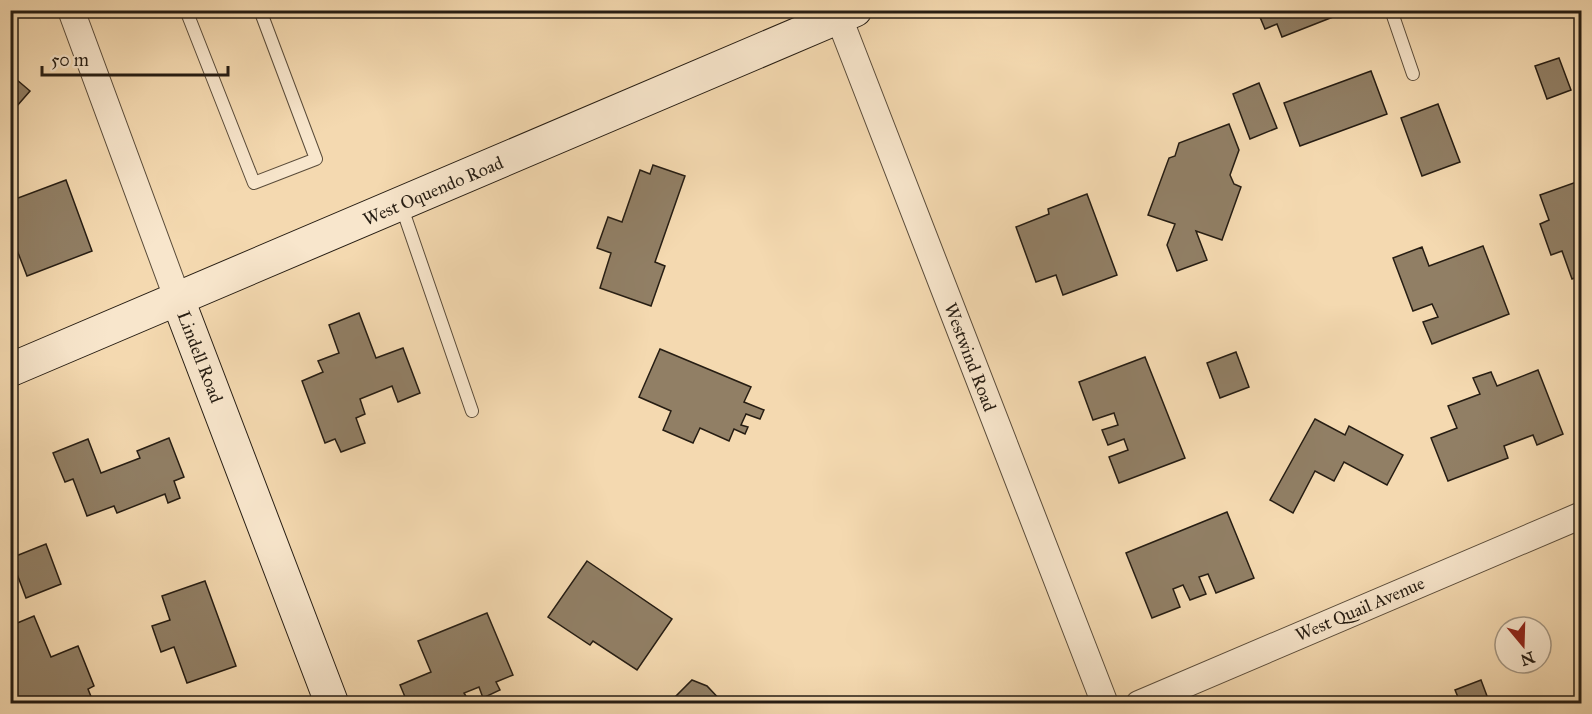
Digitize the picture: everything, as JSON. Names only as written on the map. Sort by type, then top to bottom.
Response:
[{"type":"street","name":"Lindell Road","points":[[71,10],[178,300],[332,704]]},
{"type":"street","name":"West Oquendo Road","points":[[10,370],[178,300],[843,13]]},
{"type":"street","name":"Westwind Road","points":[[843,13],[1105,704]]},
{"type":"street","name":"West Quail Avenue","points":[[1139,704],[1581,515]]},
{"type":"lane","points":[[186,10],[254,183],[316,159],[260,10]]},
{"type":"lane","points":[[1391,10],[1413,74]]},
{"type":"lane","points":[[401,204],[472,411]]},
{"type":"building","points":[[1257,10],[1336,10],[1338,15],[1282,37],[1277,24],[1265,29]]},
{"type":"building","points":[[1559,58],[1571,90],[1547,99],[1535,66]]},
{"type":"building","points":[[1371,71],[1387,114],[1300,146],[1284,103]]},
{"type":"building","points":[[10,74],[30,91],[10,114]]},
{"type":"building","points":[[1259,83],[1277,128],[1250,139],[1233,94]]},
{"type":"building","points":[[1438,104],[1460,162],[1422,176],[1401,118]]},
{"type":"building","points":[[1229,124],[1239,150],[1230,175],[1234,184],[1241,187],[1222,240],[1196,231],[1207,260],[1177,271],[1167,245],[1175,224],[1148,215],[1169,158],[1175,156],[1179,143]]},
{"type":"building","points":[[653,165],[685,176],[655,262],[665,266],[651,306],[600,288],[611,253],[597,248],[608,217],[622,222],[640,170],[650,174]]},
{"type":"building","points":[[66,180],[92,251],[27,276],[10,232],[10,201]]},
{"type":"building","points":[[1582,180],[1582,275],[1572,279],[1562,251],[1551,255],[1540,224],[1549,220],[1540,195]]},
{"type":"building","points":[[1087,194],[1117,275],[1063,295],[1056,275],[1036,282],[1016,227],[1049,214],[1048,209]]},
{"type":"building","points":[[1483,246],[1509,314],[1432,344],[1423,322],[1438,317],[1432,304],[1413,311],[1393,258],[1422,247],[1429,266]]},
{"type":"building","points":[[359,313],[376,358],[403,348],[420,393],[398,402],[392,386],[360,399],[365,414],[356,418],[365,443],[341,452],[335,439],[325,443],[302,381],[323,372],[318,361],[339,353],[329,325]]},
{"type":"building","points":[[660,349],[751,387],[744,402],[764,410],[760,419],[746,414],[741,425],[748,427],[745,434],[734,429],[729,441],[700,428],[693,443],[663,430],[671,411],[639,397]]},
{"type":"building","points":[[1236,352],[1249,387],[1220,398],[1207,363]]},
{"type":"building","points":[[1145,357],[1185,458],[1119,483],[1109,457],[1128,450],[1124,439],[1108,445],[1102,430],[1118,425],[1114,413],[1093,420],[1079,382]]},
{"type":"building","points":[[1538,370],[1563,434],[1537,445],[1533,435],[1504,446],[1508,458],[1448,481],[1431,438],[1457,428],[1448,406],[1480,394],[1473,378],[1491,372],[1497,386]]},
{"type":"building","points":[[1315,419],[1345,435],[1349,426],[1403,455],[1387,485],[1344,462],[1334,481],[1315,471],[1293,513],[1270,500]]},
{"type":"building","points":[[169,438],[184,477],[174,481],[180,498],[168,503],[165,494],[117,513],[114,506],[87,516],[73,479],[65,482],[53,453],[88,439],[101,473],[140,458],[137,451]]},
{"type":"building","points":[[1227,512],[1254,578],[1216,593],[1208,574],[1199,577],[1206,594],[1190,600],[1183,585],[1173,589],[1180,607],[1152,618],[1126,553]]},
{"type":"building","points":[[46,544],[61,584],[26,598],[11,558]]},
{"type":"building","points":[[587,561],[672,619],[637,670],[593,641],[590,645],[548,617]]},
{"type":"building","points":[[205,581],[236,666],[187,683],[174,647],[161,652],[152,626],[170,620],[162,596]]},
{"type":"building","points":[[487,613],[513,675],[496,682],[500,690],[483,698],[479,687],[464,693],[467,698],[453,704],[408,704],[400,685],[431,672],[418,641]]},
{"type":"building","points":[[34,616],[51,657],[78,646],[94,686],[88,689],[94,704],[10,704],[10,673],[15,672],[10,661],[10,626]]},
{"type":"building","points":[[692,680],[707,686],[724,704],[668,704]]},
{"type":"building","points":[[1481,680],[1490,704],[1455,704],[1460,702],[1455,690]]}]
